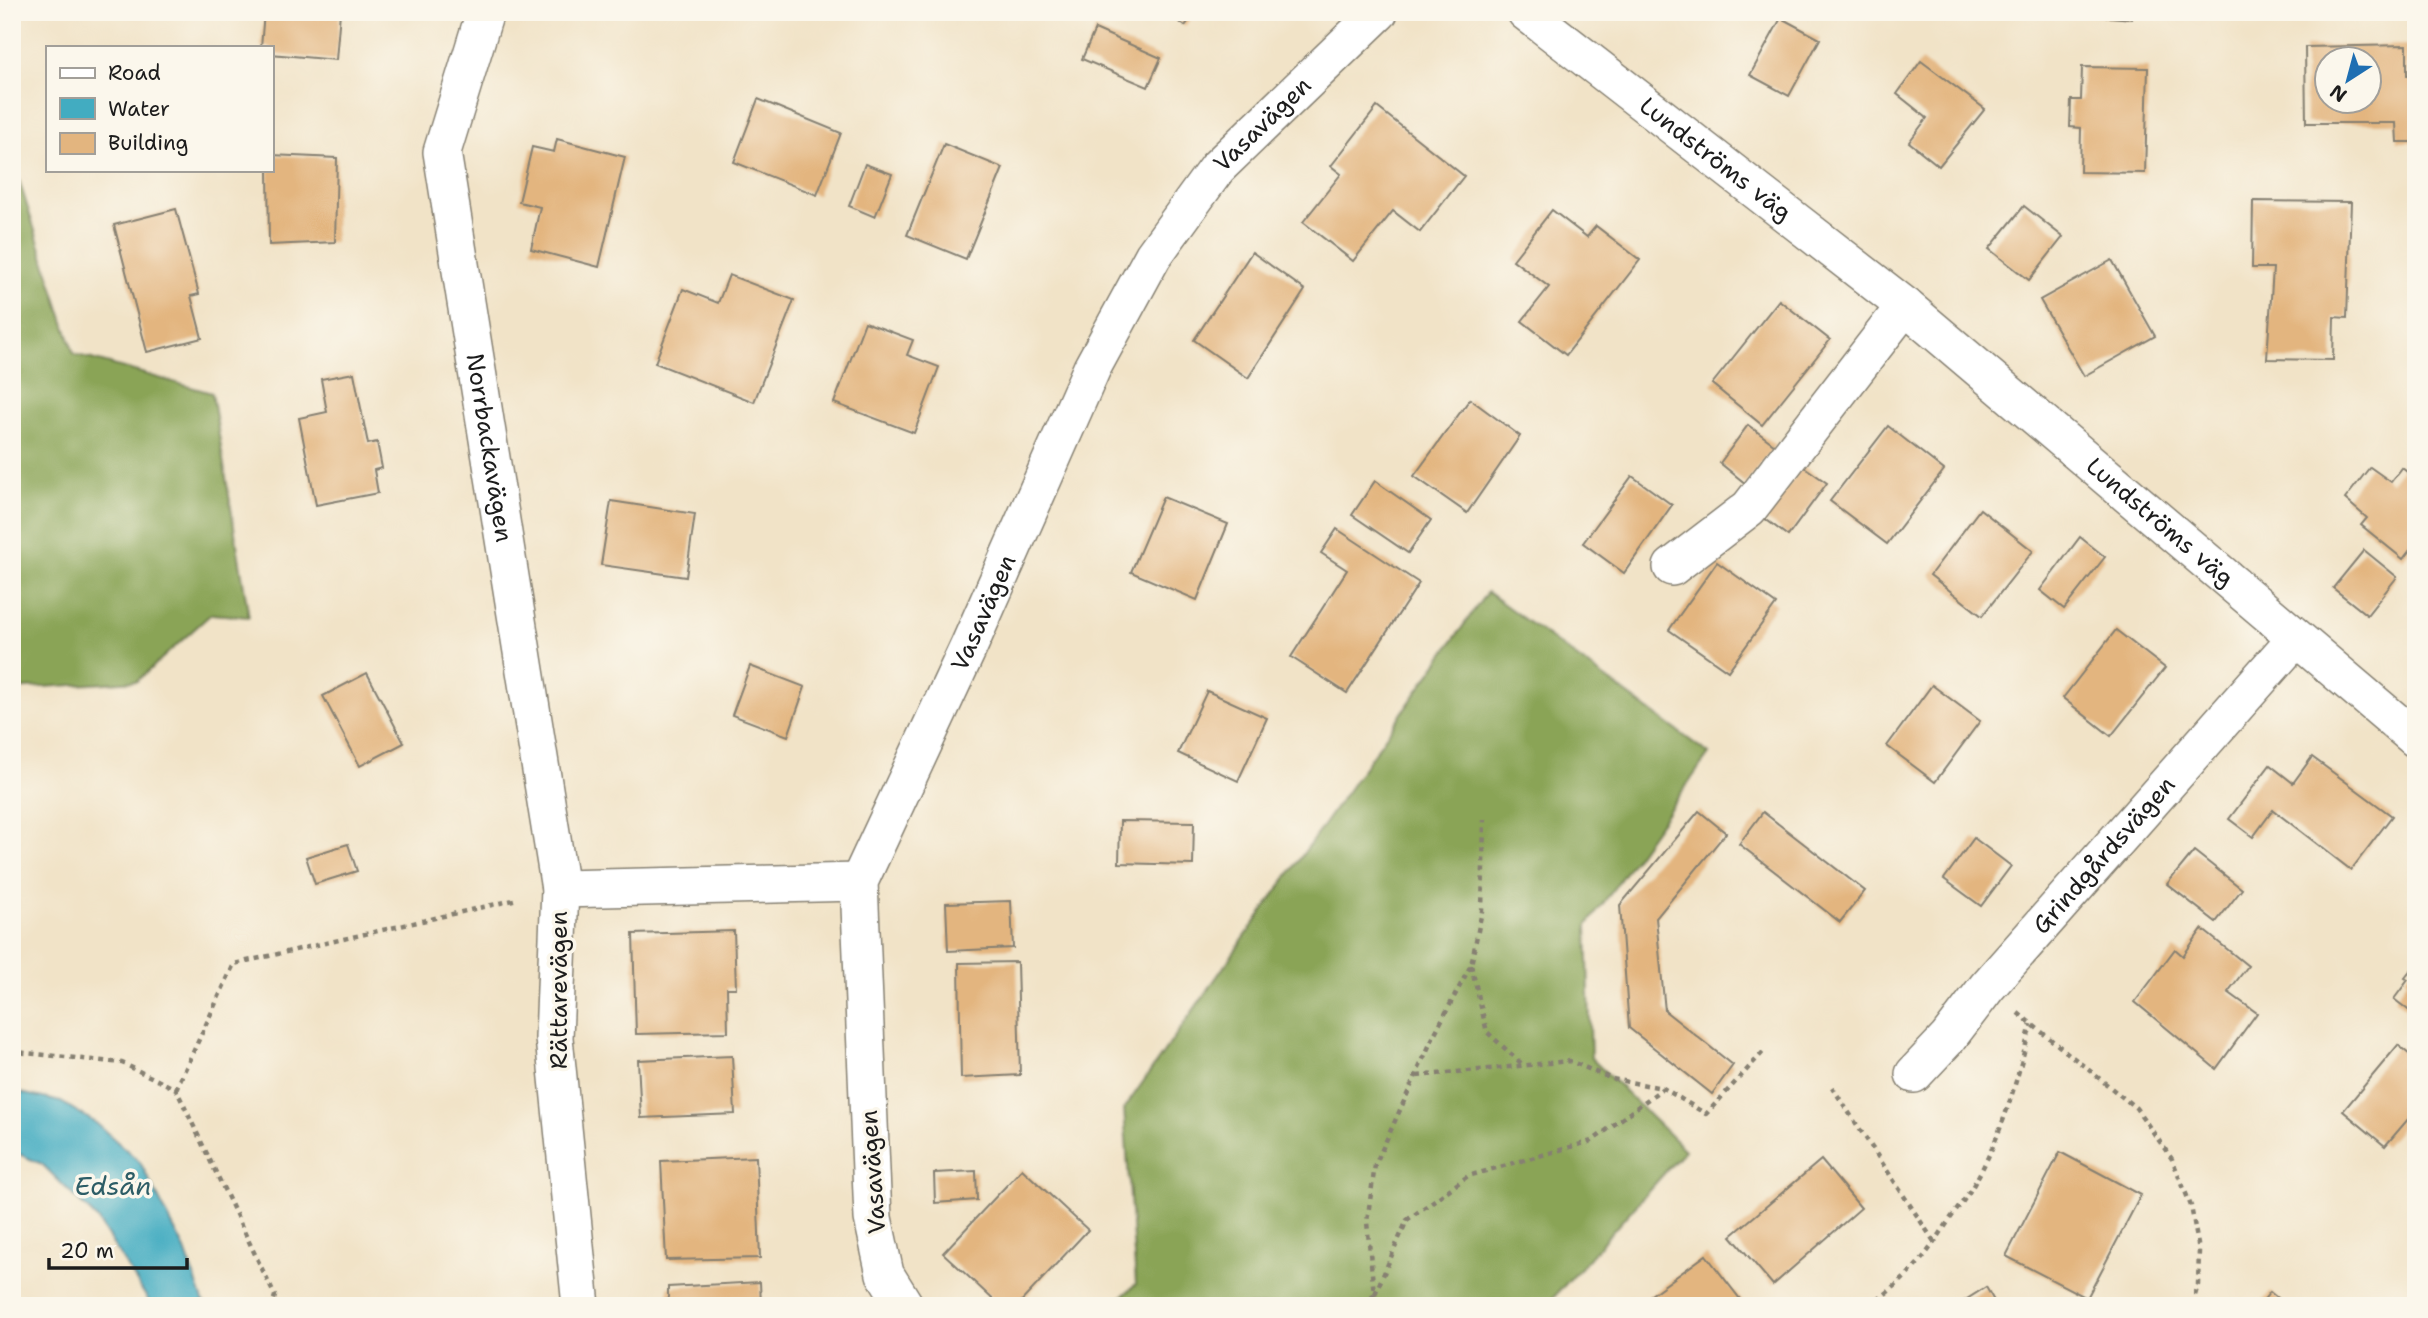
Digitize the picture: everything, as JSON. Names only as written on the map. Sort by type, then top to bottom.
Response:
[{"type":"street","name":"Norrbackavägen","points":[[485,12],[442,152],[560,889]]},
{"type":"street","name":"Vasavägen","points":[[905,1306],[885,1274],[873,1218],[859,882],[969,646],[1093,368],[1153,256],[1217,169],[1379,12]]},
{"type":"street","name":"Lundströms väg","points":[[1526,12],[1905,306],[2416,739]]},
{"type":"street","points":[[1672,567],[1749,508],[1905,306]]},
{"type":"street","name":"Grindgårdsvägen","points":[[1914,1074],[2296,638]]},
{"type":"street","name":"Rättarevägen","points":[[581,1306],[554,1038],[560,889],[859,882]]},
{"type":"path","points":[[1374,1294],[1367,1222],[1375,1165],[1435,1033],[1471,965],[1482,911],[1484,819]]},
{"type":"path","points":[[176,1089],[234,964],[560,889]]},
{"type":"path","points":[[1471,965],[1487,1032],[1523,1065]]},
{"type":"path","points":[[1869,1306],[1916,1268],[1968,1194],[1990,1154],[2019,1076],[2031,1024],[2136,1108],[2172,1159],[2191,1206],[2199,1250],[2198,1285],[2192,1306]]},
{"type":"path","points":[[12,1048],[17,1052],[122,1063],[176,1089],[275,1296],[272,1306]]},
{"type":"path","points":[[1416,1076],[1570,1061],[1612,1079],[1663,1088],[1706,1114],[1764,1051]]},
{"type":"path","points":[[1832,1087],[1935,1243]]},
{"type":"path","points":[[1366,1306],[1408,1220],[1468,1176],[1592,1141],[1663,1088]]},
{"type":"green space","points":[[12,158],[74,354],[212,393],[249,617],[211,614],[137,681],[12,689]]},
{"type":"green space","points":[[1487,592],[1709,754],[1587,926],[1591,1058],[1685,1150],[1546,1306],[1111,1306],[1136,1284],[1124,1109]]},
{"type":"water","name":"Edsån","points":[[12,1091],[61,1102],[96,1123],[140,1162],[185,1250],[205,1306],[152,1306],[97,1219],[42,1164],[12,1151]]},
{"type":"building","points":[[264,12],[340,12],[336,60],[273,54],[273,46],[261,46]]},
{"type":"building","points":[[1167,12],[1195,12],[1185,26]]},
{"type":"building","points":[[2075,12],[2133,12],[2132,19]]},
{"type":"building","points":[[1781,18],[1820,39],[1789,96],[1750,75]]},
{"type":"building","points":[[1095,29],[1161,58],[1148,87],[1082,59]]},
{"type":"building","points":[[2407,45],[2407,75],[2416,75],[2416,142],[2397,142],[2396,123],[2306,123],[2305,47],[2312,47],[2312,116],[2382,116],[2382,46],[2356,46]]},
{"type":"building","points":[[1921,61],[1985,109],[1939,166],[1909,142],[1927,118],[1897,94]]},
{"type":"building","points":[[2082,67],[2148,68],[2145,173],[2080,172],[2081,128],[2070,127],[2071,100],[2081,100]]},
{"type":"building","points":[[758,99],[841,133],[817,195],[734,162]]},
{"type":"building","points":[[1377,107],[1464,176],[1420,232],[1393,211],[1353,261],[1303,222],[1341,174],[1331,166]]},
{"type":"building","points":[[557,139],[625,157],[599,267],[531,249],[540,207],[519,202],[532,147],[554,152]]},
{"type":"building","points":[[944,144],[1003,168],[966,259],[907,235]]},
{"type":"building","points":[[273,155],[337,158],[335,242],[269,245],[268,172],[273,172]]},
{"type":"building","points":[[865,164],[892,174],[875,217],[849,206]]},
{"type":"building","points":[[2253,201],[2351,202],[2347,318],[2334,317],[2333,360],[2267,359],[2273,268],[2252,268]]},
{"type":"building","points":[[2024,206],[2063,237],[2029,280],[1989,249]]},
{"type":"building","points":[[176,209],[199,294],[191,296],[202,338],[147,352],[114,225]]},
{"type":"building","points":[[1552,210],[1587,237],[1596,226],[1640,260],[1566,355],[1522,321],[1549,287],[1513,260]]},
{"type":"building","points":[[1252,252],[1305,290],[1248,378],[1194,340]]},
{"type":"building","points":[[2112,260],[2155,336],[2084,376],[2040,300]]},
{"type":"building","points":[[729,275],[794,300],[754,402],[655,363],[683,289],[718,303]]},
{"type":"building","points":[[1779,300],[1830,340],[1762,425],[1712,384]]},
{"type":"building","points":[[865,322],[913,340],[907,355],[939,367],[914,433],[834,403]]},
{"type":"building","points":[[354,373],[368,444],[377,442],[382,468],[374,470],[378,493],[316,505],[299,418],[327,412],[321,379]]},
{"type":"building","points":[[1470,399],[1520,436],[1467,513],[1414,476]]},
{"type":"building","points":[[1748,425],[1775,445],[1746,484],[1720,463]]},
{"type":"building","points":[[1888,426],[1944,470],[1887,544],[1830,501]]},
{"type":"building","points":[[1803,466],[1827,483],[1788,536],[1764,518]]},
{"type":"building","points":[[2370,467],[2391,482],[2402,468],[2416,479],[2416,542],[2403,559],[2361,525],[2367,518],[2345,499]]},
{"type":"building","points":[[1632,476],[1672,505],[1624,573],[1583,543]]},
{"type":"building","points":[[1375,481],[1431,520],[1408,553],[1352,515]]},
{"type":"building","points":[[1163,497],[1228,524],[1197,600],[1131,572]]},
{"type":"building","points":[[611,501],[695,514],[686,577],[601,565]]},
{"type":"building","points":[[1980,509],[2033,551],[1982,616],[1930,575]]},
{"type":"building","points":[[1337,529],[1419,583],[1347,693],[1291,657],[1347,570],[1321,553]]},
{"type":"building","points":[[2080,537],[2105,557],[2064,609],[2040,590]]},
{"type":"building","points":[[2364,550],[2397,577],[2367,615],[2333,588]]},
{"type":"building","points":[[1717,562],[1776,604],[1728,671],[1669,630]]},
{"type":"building","points":[[2116,630],[2165,668],[2111,736],[2063,698]]},
{"type":"building","points":[[750,666],[805,687],[788,736],[732,715]]},
{"type":"building","points":[[367,673],[404,743],[360,766],[323,696]]},
{"type":"building","points":[[1932,685],[1980,721],[1935,782],[1887,746]]},
{"type":"building","points":[[1207,691],[1267,718],[1238,781],[1178,753]]},
{"type":"building","points":[[2312,757],[2392,816],[2351,870],[2273,810],[2253,837],[2229,819],[2270,765],[2293,783]]},
{"type":"building","points":[[1699,811],[1726,833],[1656,918],[1665,1011],[1733,1065],[1712,1094],[1629,1028],[1620,905]]},
{"type":"building","points":[[1763,812],[1865,891],[1840,922],[1739,844]]},
{"type":"building","points":[[1120,821],[1194,822],[1193,865],[1119,863]]},
{"type":"building","points":[[1974,838],[2011,866],[1981,906],[1944,879]]},
{"type":"building","points":[[348,844],[357,871],[315,884],[306,857]]},
{"type":"building","points":[[2194,851],[2242,889],[2216,922],[2167,884]]},
{"type":"building","points":[[1011,901],[1013,948],[948,951],[946,903]]},
{"type":"building","points":[[2202,929],[2248,966],[2228,992],[2257,1013],[2216,1069],[2135,1002],[2175,949],[2183,956]]},
{"type":"building","points":[[734,931],[736,988],[727,988],[728,1032],[636,1034],[633,934]]},
{"type":"building","points":[[1017,962],[1020,1075],[961,1078],[959,963]]},
{"type":"building","points":[[2416,964],[2416,1016],[2394,999]]},
{"type":"building","points":[[2398,1045],[2416,1060],[2416,1110],[2385,1146],[2343,1111]]},
{"type":"building","points":[[732,1056],[735,1114],[641,1118],[638,1060]]},
{"type":"building","points":[[2060,1152],[2141,1195],[2087,1298],[2006,1256]]},
{"type":"building","points":[[756,1157],[760,1258],[666,1260],[661,1161]]},
{"type":"building","points":[[1821,1160],[1861,1208],[1773,1285],[1731,1236]]},
{"type":"building","points":[[1022,1169],[1088,1230],[1017,1306],[1000,1306],[943,1253]]},
{"type":"building","points":[[976,1171],[977,1200],[935,1203],[934,1173]]},
{"type":"building","points":[[1706,1255],[1743,1303],[1740,1306],[1636,1306]]},
{"type":"building","points":[[760,1282],[761,1306],[668,1306],[668,1287]]},
{"type":"building","points":[[1986,1287],[1997,1306],[1956,1306]]},
{"type":"building","points":[[2270,1292],[2287,1306],[2259,1306]]}]
